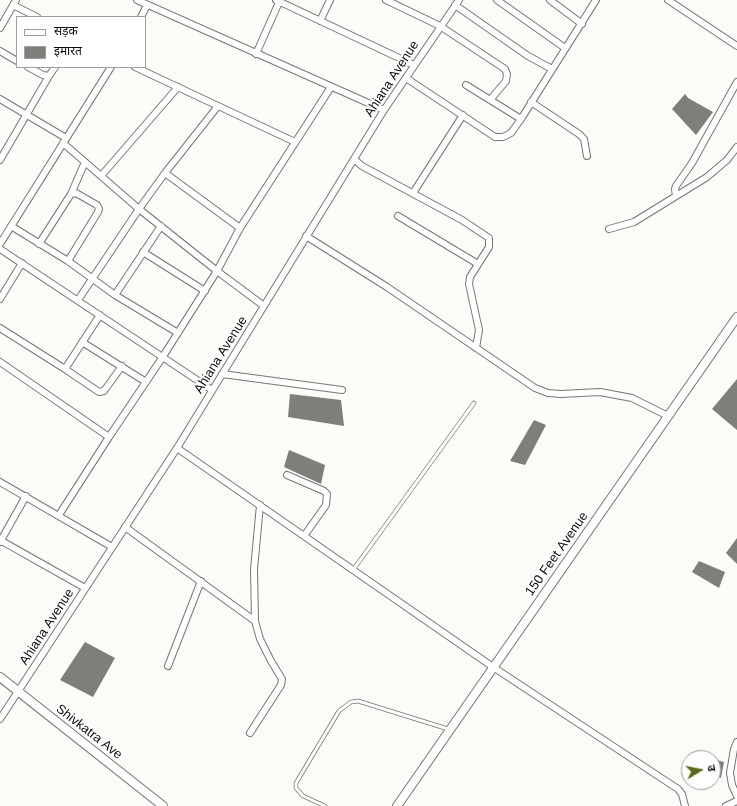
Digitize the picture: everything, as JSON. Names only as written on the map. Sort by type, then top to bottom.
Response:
[{"type":"street","points":[[137,0],[384,110]]},
{"type":"street","points":[[256,54],[279,0],[414,65]]},
{"type":"street","points":[[320,21],[330,0]]},
{"type":"street","points":[[386,0],[440,26],[505,69],[507,74],[506,81],[490,100]]},
{"type":"street","points":[[499,0],[565,48]]},
{"type":"street","points":[[550,0],[582,24]]},
{"type":"street","points":[[406,78],[495,137],[503,138],[511,133],[596,0]]},
{"type":"street","points":[[668,0],[737,46]]},
{"type":"street","points":[[0,28],[14,2],[35,16]]},
{"type":"street","points":[[457,3],[528,56],[552,69]]},
{"type":"street","name":"Ahiana Avenue","points":[[0,719],[177,448],[384,110],[457,3]]},
{"type":"street","points":[[142,16],[148,5]]},
{"type":"street","points":[[0,52],[16,60]]},
{"type":"street","points":[[31,68],[43,76],[49,76]]},
{"type":"street","points":[[0,160],[3,149],[27,115],[53,68]]},
{"type":"street","points":[[0,244],[110,68]]},
{"type":"street","points":[[137,68],[295,142]]},
{"type":"street","points":[[676,196],[676,186],[692,163],[737,82]]},
{"type":"street","points":[[466,85],[520,119]]},
{"type":"street","points":[[101,176],[178,87]]},
{"type":"street","points":[[59,515],[205,291],[240,228],[332,87]]},
{"type":"street","points":[[0,99],[64,140],[85,162],[139,209],[264,306]]},
{"type":"street","points":[[531,102],[579,134],[584,139],[587,156]]},
{"type":"street","points":[[78,300],[139,209],[165,173],[218,106]]},
{"type":"street","points":[[414,193],[463,115]]},
{"type":"street","points":[[610,229],[634,222],[707,177],[727,160],[737,148]]},
{"type":"street","points":[[354,160],[362,166],[462,220],[489,238],[489,247],[470,277],[469,284],[479,330],[476,348]]},
{"type":"street","points":[[39,244],[71,194],[85,162]]},
{"type":"street","points":[[165,173],[240,228]]},
{"type":"street","points":[[68,261],[99,209],[97,205],[76,193],[71,194]]},
{"type":"street","points":[[398,216],[478,264]]},
{"type":"street","points":[[11,226],[68,261],[92,279],[178,333]]},
{"type":"street","points":[[115,294],[161,226]]},
{"type":"street","points":[[306,236],[387,287],[535,388],[548,393],[560,394],[600,392],[632,398],[668,416]]},
{"type":"street","points":[[0,249],[212,390]]},
{"type":"street","points":[[144,252],[205,291]]},
{"type":"street","points":[[0,299],[22,264]]},
{"type":"street","points":[[65,369],[100,315]]},
{"type":"street","name":"150 Feet Avenue","points":[[397,806],[737,317]]},
{"type":"street","points":[[0,328],[100,392],[104,391],[122,366]]},
{"type":"street","points":[[82,342],[146,382]]},
{"type":"street","points":[[0,362],[109,437]]},
{"type":"street","points":[[222,374],[342,390]]},
{"type":"street","points":[[177,448],[493,667],[678,789],[682,794],[685,806]]},
{"type":"street","points":[[287,475],[324,491],[327,494],[326,505],[304,536]]},
{"type":"street","points":[[0,482],[112,547]]},
{"type":"street","points":[[26,496],[0,540],[85,588]]},
{"type":"street","points":[[250,733],[281,685],[282,679],[260,639],[255,620],[254,569],[260,505]]},
{"type":"street","points":[[125,527],[255,620]]},
{"type":"street","points":[[168,666],[201,581]]},
{"type":"street","name":"Shivkatra Ave","points":[[0,677],[164,806]]},
{"type":"street","points":[[737,742],[734,749],[730,773],[732,785],[737,796]]},
{"type":"street","points":[[726,806],[737,801]]},
{"type":"lane","points":[[353,570],[474,403]]},
{"type":"lane","points":[[325,806],[304,796],[296,788],[296,783],[339,711],[351,702],[358,701],[450,730]]},
{"type":"building","points":[[685,94],[688,98],[713,112],[696,135],[672,109]]},
{"type":"building","points":[[737,379],[737,430],[712,409]]},
{"type":"building","points":[[290,394],[341,400],[344,426],[288,417]]},
{"type":"building","points":[[534,420],[546,425],[525,465],[510,461]]},
{"type":"building","points":[[289,450],[325,465],[321,484],[284,467]]},
{"type":"building","points":[[737,538],[737,564],[726,553]]},
{"type":"building","points":[[699,561],[725,572],[719,588],[692,572]]},
{"type":"building","points":[[85,642],[115,658],[93,697],[60,680]]},
{"type":"building","points":[[721,761],[724,762],[721,778]]}]
